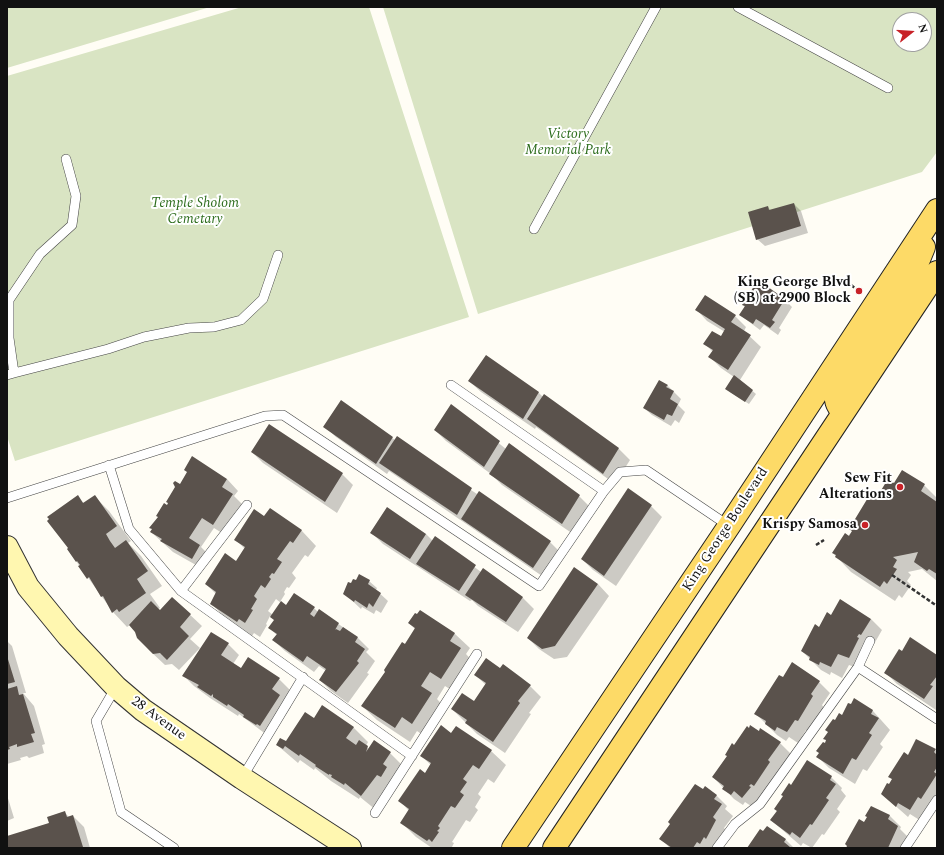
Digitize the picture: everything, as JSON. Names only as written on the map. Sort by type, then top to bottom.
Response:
[{"type":"main road","name":"King George Boulevard","points":[[513,848],[729,526],[937,210]]},
{"type":"main road","points":[[843,412],[837,407],[835,399],[836,390],[911,279],[937,214]]},
{"type":"main road","points":[[554,848],[937,272]]},
{"type":"street","name":"28 Avenue","points":[[7,547],[28,587],[68,636],[116,687],[143,710],[242,778],[350,848]]},
{"type":"lane","points":[[534,229],[656,7]]},
{"type":"lane","points":[[738,7],[888,88]]},
{"type":"lane","points":[[66,159],[76,196],[72,225],[40,254],[9,300],[11,374],[108,349],[144,337],[189,328],[214,327],[241,320],[263,299],[278,254]]},
{"type":"lane","points":[[451,385],[604,491]]},
{"type":"lane","points":[[7,498],[265,416],[283,415],[539,586],[604,491],[620,472],[646,470],[729,526]]},
{"type":"lane","points":[[109,465],[129,529],[181,591],[412,756]]},
{"type":"lane","points":[[181,591],[247,505]]},
{"type":"lane","points":[[717,848],[735,824],[760,804],[858,667],[870,641]]},
{"type":"lane","points":[[375,813],[477,654]]},
{"type":"lane","points":[[858,667],[937,720]]},
{"type":"lane","points":[[242,778],[302,677]]},
{"type":"lane","points":[[116,687],[96,721],[121,812],[174,848]]},
{"type":"lane","points":[[904,848],[937,800]]},
{"type":"path","points":[[851,285],[859,291]]},
{"type":"path","points":[[816,545],[824,540]]},
{"type":"path","points":[[892,575],[937,606]]},
{"type":"green space","points":[[7,7],[210,7],[7,68]]},
{"type":"green space","name":"Temple Sholom Cemetary","points":[[242,7],[369,7],[469,317],[15,461],[7,436],[7,76]]},
{"type":"green space","name":"Victory Memorial Park","points":[[383,7],[937,7],[937,152],[922,172],[478,314]]},
{"type":"building","points":[[794,203],[801,226],[756,240],[748,212],[768,206],[769,210]]},
{"type":"building","points":[[758,280],[785,299],[772,320],[775,322],[770,328],[756,319],[753,324],[739,315],[745,306],[742,305]]},
{"type":"building","points":[[705,295],[736,315],[731,322],[751,335],[728,370],[708,357],[713,350],[703,344],[712,331],[721,336],[725,329],[695,310]]},
{"type":"building","points":[[486,355],[539,392],[523,419],[468,381]]},
{"type":"building","points":[[734,375],[753,390],[745,402],[725,389]]},
{"type":"building","points":[[659,380],[668,385],[666,387],[674,391],[670,399],[678,404],[672,416],[667,414],[664,420],[643,408]]},
{"type":"building","points":[[544,394],[619,448],[603,474],[527,419]]},
{"type":"building","points":[[341,400],[393,437],[376,464],[323,427]]},
{"type":"building","points":[[451,404],[500,441],[484,467],[434,430]]},
{"type":"building","points":[[269,424],[343,473],[325,502],[251,452]]},
{"type":"building","points":[[397,436],[472,488],[457,515],[379,463]]},
{"type":"building","points":[[509,443],[580,495],[562,524],[489,474]]},
{"type":"building","points":[[192,456],[227,479],[222,487],[233,494],[213,525],[202,518],[189,538],[200,545],[192,559],[160,541],[162,539],[150,532],[152,529],[149,528],[158,517],[156,516],[164,503],[167,505],[168,503],[166,502],[175,487],[173,483],[175,481],[180,484],[187,472],[184,470]]},
{"type":"building","points":[[902,470],[925,484],[921,491],[937,502],[937,574],[929,569],[927,571],[914,562],[918,552],[893,557],[897,560],[893,567],[897,569],[887,584],[884,581],[880,587],[835,557],[836,555],[832,553],[845,533],[849,536],[852,531],[849,529],[869,496],[871,497],[874,492],[880,496],[882,493],[880,492],[888,479],[894,483]]},
{"type":"building","points":[[628,488],[652,505],[604,576],[581,559]]},
{"type":"building","points":[[479,491],[551,541],[533,568],[461,519]]},
{"type":"building","points":[[78,495],[83,503],[95,495],[117,526],[106,534],[110,541],[115,548],[126,540],[148,571],[137,579],[146,593],[119,612],[117,609],[112,613],[103,596],[101,597],[89,577],[87,579],[78,566],[80,565],[77,561],[76,562],[67,549],[68,548],[47,521],[49,519],[47,517]]},
{"type":"building","points":[[387,507],[426,534],[410,559],[370,533]]},
{"type":"building","points":[[270,508],[302,530],[293,543],[290,541],[277,559],[282,562],[274,574],[272,573],[269,577],[271,579],[265,588],[261,585],[254,596],[257,599],[251,609],[253,610],[245,623],[239,619],[237,622],[210,604],[216,592],[205,584],[225,553],[236,561],[245,547],[234,540],[254,509],[264,516]]},
{"type":"building","points":[[435,536],[476,565],[459,591],[416,564]]},
{"type":"building","points":[[574,567],[598,584],[555,646],[542,649],[527,638]]},
{"type":"building","points":[[483,568],[523,597],[506,622],[465,595]]},
{"type":"building","points":[[359,574],[370,580],[368,584],[381,593],[373,607],[369,603],[367,608],[355,600],[354,602],[343,594],[348,582],[351,583],[353,579],[356,580]]},
{"type":"building","points":[[294,593],[315,607],[310,614],[314,617],[319,609],[339,623],[335,630],[340,631],[343,627],[358,637],[355,642],[365,649],[357,661],[359,663],[336,692],[319,680],[326,669],[307,656],[303,662],[272,640],[277,634],[268,628],[274,620],[270,617],[281,601],[286,605]]},
{"type":"building","points":[[172,597],[191,614],[180,627],[189,636],[167,660],[160,653],[153,654],[137,638],[135,632],[129,625],[151,601],[160,610]]},
{"type":"building","points":[[840,599],[871,619],[861,635],[859,634],[857,637],[859,638],[849,658],[838,654],[831,667],[820,662],[819,665],[809,660],[810,657],[801,651],[815,624],[819,627],[827,612],[831,615]]},
{"type":"building","points":[[420,610],[455,633],[450,641],[461,648],[441,679],[430,672],[421,686],[432,693],[412,724],[402,717],[395,728],[361,706],[385,672],[384,670],[402,642],[405,644],[415,628],[408,623],[415,613],[417,614]]},
{"type":"building","points":[[211,632],[229,643],[221,655],[241,668],[248,657],[280,678],[272,689],[280,695],[260,726],[243,717],[244,715],[228,704],[227,706],[213,697],[213,694],[211,696],[197,687],[199,685],[182,676]]},
{"type":"building","points":[[910,637],[937,655],[937,676],[930,685],[933,686],[924,699],[884,673],[899,649],[902,651]]},
{"type":"building","points":[[7,656],[15,682],[7,684]]},
{"type":"building","points":[[486,658],[500,668],[503,664],[531,685],[518,701],[520,703],[493,742],[465,723],[467,720],[451,709],[462,693],[474,701],[486,683],[474,675]]},
{"type":"building","points":[[792,662],[820,681],[811,694],[813,696],[798,721],[795,720],[787,732],[777,727],[775,731],[765,724],[766,721],[754,714],[779,675],[783,677]]},
{"type":"building","points":[[17,686],[19,695],[23,694],[35,733],[31,734],[34,742],[17,747],[17,744],[9,747],[10,749],[7,750],[7,689]]},
{"type":"building","points":[[854,698],[873,710],[871,714],[879,718],[869,733],[872,735],[856,760],[852,758],[843,774],[816,757],[819,753],[816,751],[823,742],[825,743],[826,740],[823,739],[828,732],[825,730],[833,719],[835,720],[839,713],[842,715],[848,703],[851,704]]},
{"type":"building","points":[[322,705],[354,727],[346,738],[356,745],[359,740],[368,746],[366,752],[374,740],[391,752],[383,764],[387,767],[381,777],[377,775],[361,796],[345,783],[344,785],[331,777],[332,775],[329,775],[315,766],[316,765],[300,754],[299,756],[285,746],[283,749],[276,745],[280,738],[286,741],[305,712],[314,718]]},
{"type":"building","points":[[441,725],[451,733],[456,726],[492,750],[479,769],[473,765],[463,779],[467,782],[460,792],[464,795],[455,808],[451,806],[438,826],[440,828],[437,831],[439,832],[432,842],[429,839],[427,841],[400,823],[409,809],[398,801],[420,769],[425,773],[431,763],[420,756]]},
{"type":"building","points":[[750,725],[759,731],[760,728],[781,742],[768,760],[770,762],[754,786],[751,784],[749,786],[751,787],[742,798],[734,791],[731,795],[722,789],[724,786],[712,777],[727,756],[725,755],[732,743],[734,745],[747,726],[749,728]]},
{"type":"building","points":[[916,739],[936,749],[934,752],[937,755],[937,767],[934,772],[937,774],[921,799],[918,797],[910,810],[898,803],[896,807],[881,794],[887,783],[889,784],[892,779],[888,777],[904,752],[908,755]]},
{"type":"building","points":[[807,760],[832,776],[830,780],[836,784],[826,798],[829,800],[812,825],[810,824],[800,838],[792,832],[790,835],[770,820],[777,811],[774,809],[783,796],[781,795],[789,783],[791,785]]},
{"type":"building","points":[[695,784],[703,789],[705,786],[717,795],[714,799],[722,804],[713,817],[716,820],[706,839],[704,837],[700,844],[697,842],[693,848],[672,848],[659,839],[670,824],[668,822]]},
{"type":"building","points":[[871,806],[890,815],[888,819],[898,826],[888,848],[846,848],[847,846],[845,844],[859,819],[864,822],[867,817],[865,816]]},
{"type":"building","points":[[65,811],[67,817],[73,815],[83,847],[7,848],[7,836],[49,823],[47,817]]},
{"type":"building","points":[[767,826],[786,839],[784,842],[790,848],[747,848],[760,829],[763,831]]},
{"type":"place","name":"King George Blvd (SB) at 2900 Block","points":[[859,291]]},
{"type":"place","name":"Sew Fit Alterations","points":[[900,487]]},
{"type":"place","name":"Krispy Samosa","points":[[865,525]]}]
